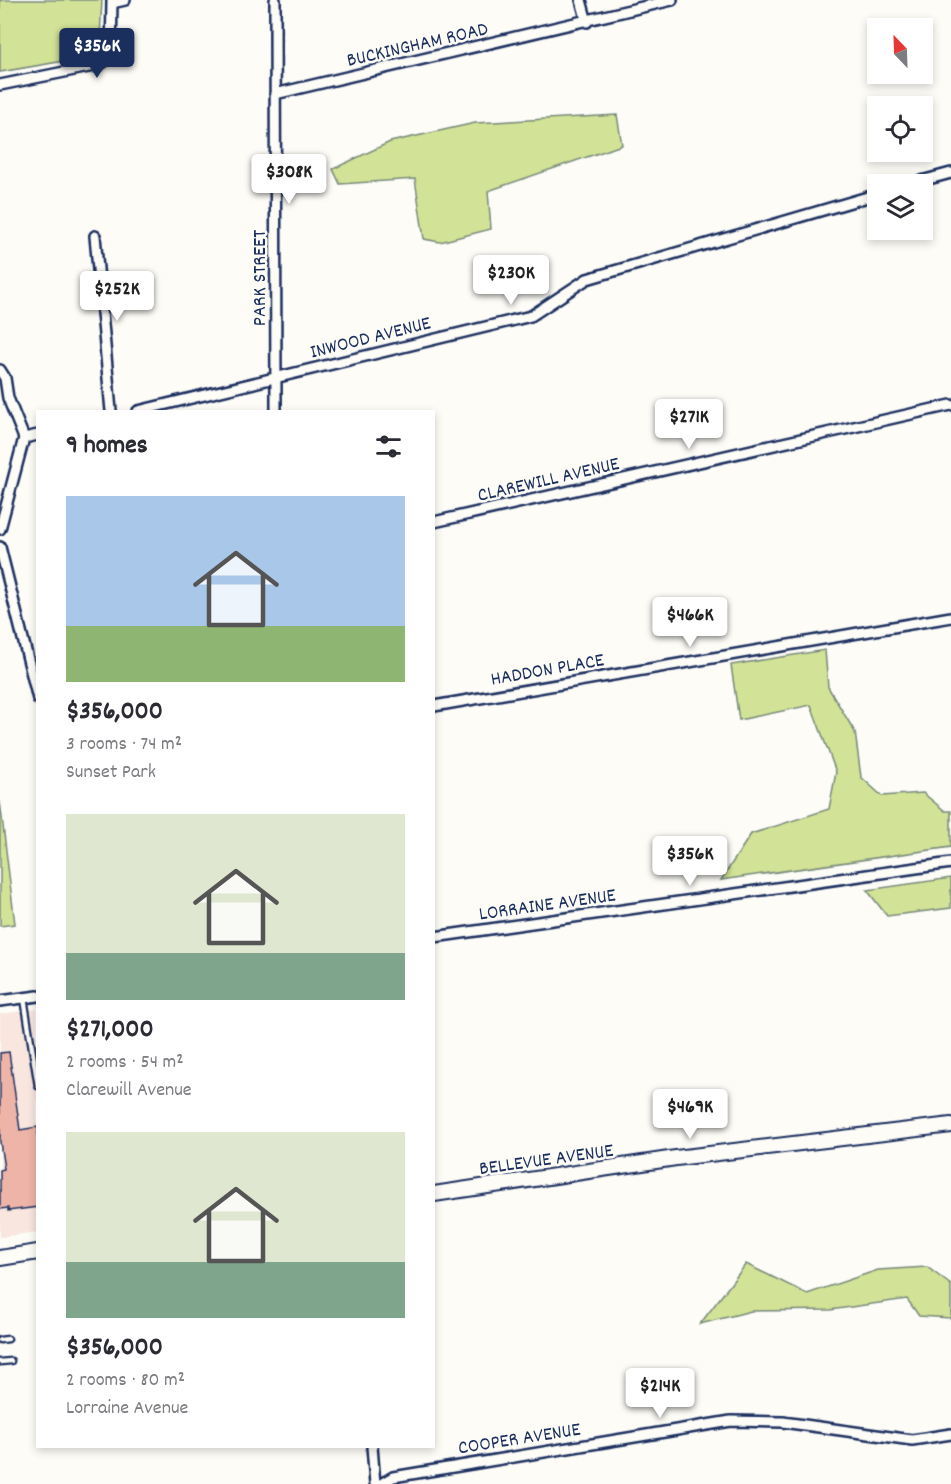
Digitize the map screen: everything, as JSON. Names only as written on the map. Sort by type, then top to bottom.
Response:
[{"type":"street","points":[[0,86],[99,65],[111,57],[112,2],[125,0]]},
{"type":"street","name":"PARK STREET","points":[[275,0],[276,410]]},
{"type":"street","points":[[581,0],[587,22]]},
{"type":"street","name":"BUCKINGHAM ROAD","points":[[275,94],[587,22],[672,0]]},
{"type":"street","points":[[933,178],[951,173]]},
{"type":"street","name":"INWOOD AVENUE","points":[[142,410],[531,316],[587,279],[867,197]]},
{"type":"street","points":[[95,236],[111,410]]},
{"type":"street","points":[[0,370],[5,378],[8,398],[24,438],[0,529]]},
{"type":"street","name":"CLAREWILL AVENUE","points":[[435,522],[951,405]]},
{"type":"street","points":[[24,438],[36,435]]},
{"type":"street","points":[[0,547],[36,691]]},
{"type":"street","name":"HADDON PLACE","points":[[435,706],[951,618]]},
{"type":"street","name":"LORRAINE AVENUE","points":[[435,938],[951,863]]},
{"type":"street","points":[[0,1001],[36,996]]},
{"type":"street","name":"BELLEVUE AVENUE","points":[[435,1194],[676,1158],[951,1125]]},
{"type":"street","points":[[0,1257],[36,1252]]},
{"type":"street","name":"COOPER AVENUE","points":[[381,1484],[393,1476],[731,1421],[783,1422],[912,1440],[951,1434]]},
{"type":"street","points":[[372,1448],[375,1484]]},
{"type":"lane","points":[[24,998],[36,1073]]},
{"type":"lane","points":[[0,1340],[8,1339]]},
{"type":"lane","points":[[0,1362],[12,1361]]},
{"type":"shaded area","points":[[36,1009],[36,1232],[0,1237],[0,1014]]},
{"type":"green space","points":[[0,0],[102,0],[99,55],[0,72]]},
{"type":"green space","points":[[617,115],[622,145],[488,191],[491,229],[440,242],[424,239],[415,179],[340,184],[333,169],[390,142],[475,123]]},
{"type":"green space","points":[[825,650],[828,687],[855,732],[861,777],[882,796],[923,793],[945,811],[951,811],[951,847],[721,880],[751,834],[829,809],[836,772],[811,705],[739,720],[731,665]]},
{"type":"green space","points":[[0,801],[15,924],[0,926]]},
{"type":"green space","points":[[951,878],[951,908],[887,916],[867,890]]},
{"type":"green space","points":[[746,1264],[807,1294],[878,1270],[927,1267],[951,1285],[951,1318],[919,1316],[907,1299],[830,1310],[751,1311],[700,1324]]},
{"type":"building","points":[[9,1052],[20,1130],[36,1127],[36,1207],[8,1211],[8,1208],[0,1209],[0,1170],[4,1169],[0,1142],[0,1053]]}]
